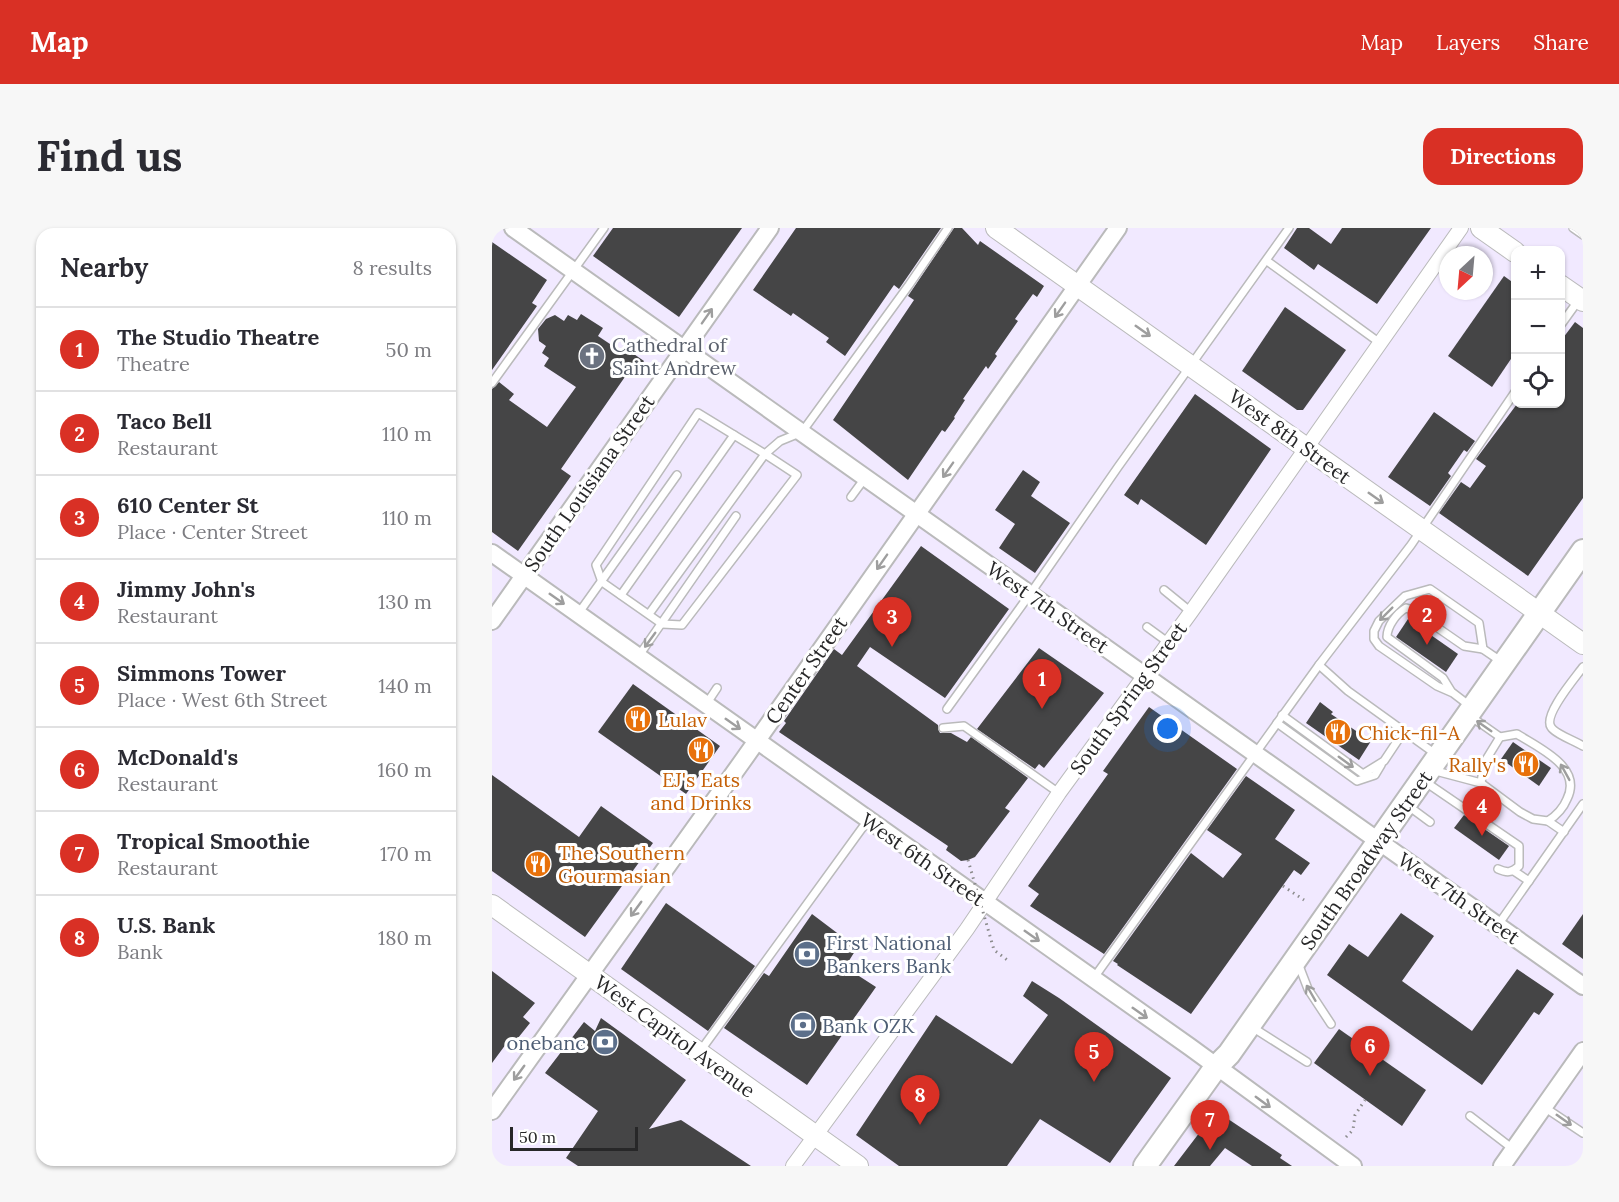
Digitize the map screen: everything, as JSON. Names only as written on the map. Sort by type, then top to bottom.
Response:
[{"type":"main road","name":"West 8th Street","points":[[996,228],[1583,644]]},
{"type":"main road","points":[[1481,228],[1511,249]]},
{"type":"main road","points":[[1565,288],[1582,298]]},
{"type":"main road","name":"South Broadway Street","points":[[1145,1166],[1216,1067],[1229,1054],[1250,1025],[1583,551]]},
{"type":"main road","name":"West Capitol Avenue","points":[[492,905],[858,1166]]},
{"type":"street","name":"West 7th Street","points":[[513,228],[1583,986]]},
{"type":"street","name":"South Louisiana Street","points":[[492,621],[770,228]]},
{"type":"street","name":"Center Street","points":[[492,1111],[1118,228]]},
{"type":"street","name":"South Spring Street","points":[[793,1166],[967,929],[1059,793],[1169,643],[1461,228]]},
{"type":"street","name":"West 6th Street","points":[[492,553],[1352,1166]]},
{"type":"street","points":[[1502,1166],[1583,1051]]},
{"type":"lane","points":[[492,382],[604,228]]},
{"type":"lane","points":[[649,614],[765,454],[780,441],[802,432],[948,228]]},
{"type":"lane","points":[[946,709],[1030,594],[1057,562],[1289,228]]},
{"type":"lane","points":[[1573,228],[1583,235]]},
{"type":"lane","points":[[1267,261],[1380,343]]},
{"type":"lane","points":[[1565,320],[1582,298]]},
{"type":"lane","points":[[1092,979],[1282,715],[1411,545],[1511,398]]},
{"type":"lane","points":[[698,413],[734,435],[797,475],[682,625],[662,624],[602,582],[596,565],[698,413]]},
{"type":"lane","points":[[621,595],[734,435]]},
{"type":"lane","points":[[578,614],[677,475]]},
{"type":"lane","points":[[851,497],[865,478]]},
{"type":"lane","points":[[638,657],[736,516]]},
{"type":"lane","points":[[1453,693],[1437,686],[1379,646],[1374,639],[1374,631],[1379,621],[1405,596],[1430,589],[1479,623],[1483,649]]},
{"type":"lane","points":[[1164,590],[1191,612]]},
{"type":"lane","points":[[1500,737],[1470,711],[1443,678],[1387,637],[1387,632],[1398,615],[1406,608],[1464,646],[1483,649],[1504,664]]},
{"type":"lane","points":[[1147,627],[1169,643]]},
{"type":"lane","points":[[1319,665],[1348,691],[1404,731],[1430,769],[1520,846],[1519,866],[1514,871],[1506,873],[1498,869]]},
{"type":"lane","points":[[1583,667],[1552,711],[1549,722],[1551,729],[1583,746]]},
{"type":"lane","points":[[706,705],[717,688]]},
{"type":"lane","points":[[1282,715],[1363,774],[1384,761]]},
{"type":"lane","points":[[1277,723],[1357,781],[1375,775],[1404,731]]},
{"type":"lane","points":[[943,728],[964,726],[1059,793]]},
{"type":"lane","points":[[1430,769],[1481,783],[1533,819],[1548,820],[1558,815],[1569,795],[1571,785],[1564,768],[1518,734],[1500,737],[1484,763],[1481,783]]},
{"type":"lane","points":[[1017,771],[1031,774]]},
{"type":"lane","points":[[1405,804],[1430,822]]},
{"type":"lane","points":[[1497,926],[1583,804]]},
{"type":"lane","points":[[699,1053],[868,820]]},
{"type":"lane","points":[[1548,820],[1564,832]]},
{"type":"lane","points":[[1514,871],[1529,881]]},
{"type":"lane","points":[[1296,959],[1308,989],[1331,1024]]},
{"type":"lane","points":[[1250,1025],[1307,1062]]},
{"type":"lane","points":[[1544,1107],[1583,1134]]},
{"type":"lane","points":[[1470,1116],[1514,1150]]},
{"type":"path","points":[[968,860],[994,950],[1010,962]]},
{"type":"path","points":[[1283,886],[1304,900]]},
{"type":"path","points":[[1346,1137],[1353,1130],[1355,1115],[1365,1100]]},
{"type":"shaded area","points":[[492,228],[1583,228],[1583,1166],[492,1166]]},
{"type":"building","points":[[613,228],[742,228],[679,317],[593,256]]},
{"type":"building","points":[[796,228],[941,228],[899,289],[894,285],[845,356],[826,342],[829,338],[793,313],[791,316],[753,290]]},
{"type":"building","points":[[954,228],[962,228],[978,245],[980,241],[1044,286],[1037,297],[1033,294],[1015,319],[1018,321],[995,354],[997,356],[988,369],[986,366],[963,399],[965,400],[955,418],[945,432],[942,430],[908,480],[833,420],[914,300],[908,296]]},
{"type":"building","points":[[1297,228],[1309,228],[1331,244],[1342,228],[1431,228],[1377,304],[1318,264],[1314,270],[1284,248]]},
{"type":"building","points":[[492,242],[547,280],[532,303],[537,306],[492,370]]},
{"type":"building","points":[[1504,276],[1511,281],[1511,359],[1492,387],[1448,356],[1487,300],[1493,300],[1493,292]]},
{"type":"building","points":[[1285,307],[1346,350],[1303,410],[1297,410],[1242,371]]},
{"type":"building","points":[[581,314],[603,328],[598,336],[625,354],[628,350],[644,361],[635,375],[629,371],[561,469],[571,476],[518,551],[492,532],[492,389],[499,382],[514,394],[509,400],[547,427],[576,387],[544,366],[549,358],[542,353],[546,346],[539,341],[538,329],[546,319],[555,315],[564,321],[568,315],[577,320]]},
{"type":"building","points":[[1575,322],[1583,328],[1583,498],[1528,576],[1439,513],[1461,482],[1470,488],[1486,466],[1476,459],[1514,408],[1565,408],[1565,335]]},
{"type":"building","points":[[1195,394],[1271,449],[1206,545],[1141,499],[1138,505],[1124,495]]},
{"type":"building","points":[[1434,412],[1475,441],[1467,452],[1464,450],[1448,473],[1451,476],[1430,506],[1388,477]]},
{"type":"building","points":[[1023,470],[1040,482],[1031,496],[1070,523],[1035,573],[999,548],[1015,524],[995,510]]},
{"type":"building","points":[[921,546],[1009,609],[945,698],[870,647],[857,666],[938,725],[940,733],[951,733],[967,742],[971,737],[1028,778],[1005,808],[1010,811],[975,857],[961,861],[946,850],[948,846],[779,732],[786,723],[784,721],[834,649],[842,655]]},
{"type":"building","points":[[1408,619],[1458,654],[1446,672],[1396,637]]},
{"type":"building","points":[[1039,648],[1104,693],[1044,768],[1039,764],[1035,769],[977,729]]},
{"type":"building","points":[[633,684],[720,746],[686,794],[598,732]]},
{"type":"building","name":"Chick-fil-A","points":[[1320,702],[1333,712],[1331,714],[1371,741],[1359,760],[1306,723]]},
{"type":"building","points":[[1149,707],[1237,769],[1104,954],[1030,906],[1039,894],[1028,886],[1108,774],[1103,771]]},
{"type":"building","name":"Rally's","points":[[1513,742],[1551,768],[1539,786],[1501,759]]},
{"type":"building","points":[[492,775],[579,837],[601,806],[653,843],[585,937],[492,871]]},
{"type":"building","points":[[1246,776],[1295,810],[1275,839],[1310,863],[1301,875],[1294,870],[1191,1014],[1113,961],[1191,853],[1223,878],[1242,854],[1207,830]]},
{"type":"building","points":[[1464,815],[1509,846],[1499,860],[1454,828]]},
{"type":"building","points":[[666,903],[755,966],[708,1031],[621,969]]},
{"type":"building","points":[[1401,913],[1434,936],[1402,981],[1472,1031],[1517,969],[1554,994],[1539,1015],[1534,1012],[1482,1085],[1327,975],[1349,944],[1368,957]]},
{"type":"building","points":[[812,914],[857,948],[845,967],[876,987],[807,1085],[724,1028],[764,973],[769,976]]},
{"type":"building","points":[[1583,914],[1583,959],[1562,944]]},
{"type":"building","points":[[492,971],[535,1003],[523,1017],[530,1023],[514,1043],[509,1040],[492,1063]]},
{"type":"building","points":[[1032,981],[1171,1078],[1110,1163],[1040,1119],[1007,1166],[899,1166],[856,1135],[936,1015],[1012,1064],[1048,1015],[1023,996]]},
{"type":"building","points":[[601,1018],[686,1080],[649,1129],[681,1120],[751,1166],[578,1166],[566,1158],[598,1111],[545,1073],[584,1022],[595,1031]]},
{"type":"building","points":[[1339,1029],[1426,1090],[1402,1126],[1314,1063]]},
{"type":"building","points":[[1216,1111],[1282,1155],[1280,1158],[1292,1166],[1252,1166],[1225,1148],[1210,1166],[1174,1166]]},
{"type":"place","name":"Cathedral of Saint Andrew","points":[[592,356]]},
{"type":"place","name":"Taco Bell","points":[[1427,645]]},
{"type":"place","name":"610 Center St","points":[[892,647]]},
{"type":"place","name":"The Studio Theatre","points":[[1042,709]]},
{"type":"place","name":"Lulav","points":[[638,719]]},
{"type":"place","name":"Chick-fil-A","points":[[1338,732]]},
{"type":"place","name":"EJ's Eats and Drinks","points":[[701,750]]},
{"type":"place","name":"Rally's","points":[[1526,764]]},
{"type":"place","name":"Jimmy John's","points":[[1482,836]]},
{"type":"place","name":"The Southern Gourmasian","points":[[538,864]]},
{"type":"place","name":"First National Bankers Bank","points":[[807,954]]},
{"type":"place","name":"Bank OZK","points":[[803,1025]]},
{"type":"place","name":"onebanc","points":[[605,1042]]},
{"type":"place","name":"McDonald's","points":[[1370,1076]]},
{"type":"place","name":"Simmons Tower","points":[[1094,1082]]},
{"type":"place","name":"U.S. Bank","points":[[920,1125]]},
{"type":"place","name":"Tropical Smoothie","points":[[1210,1150]]}]
